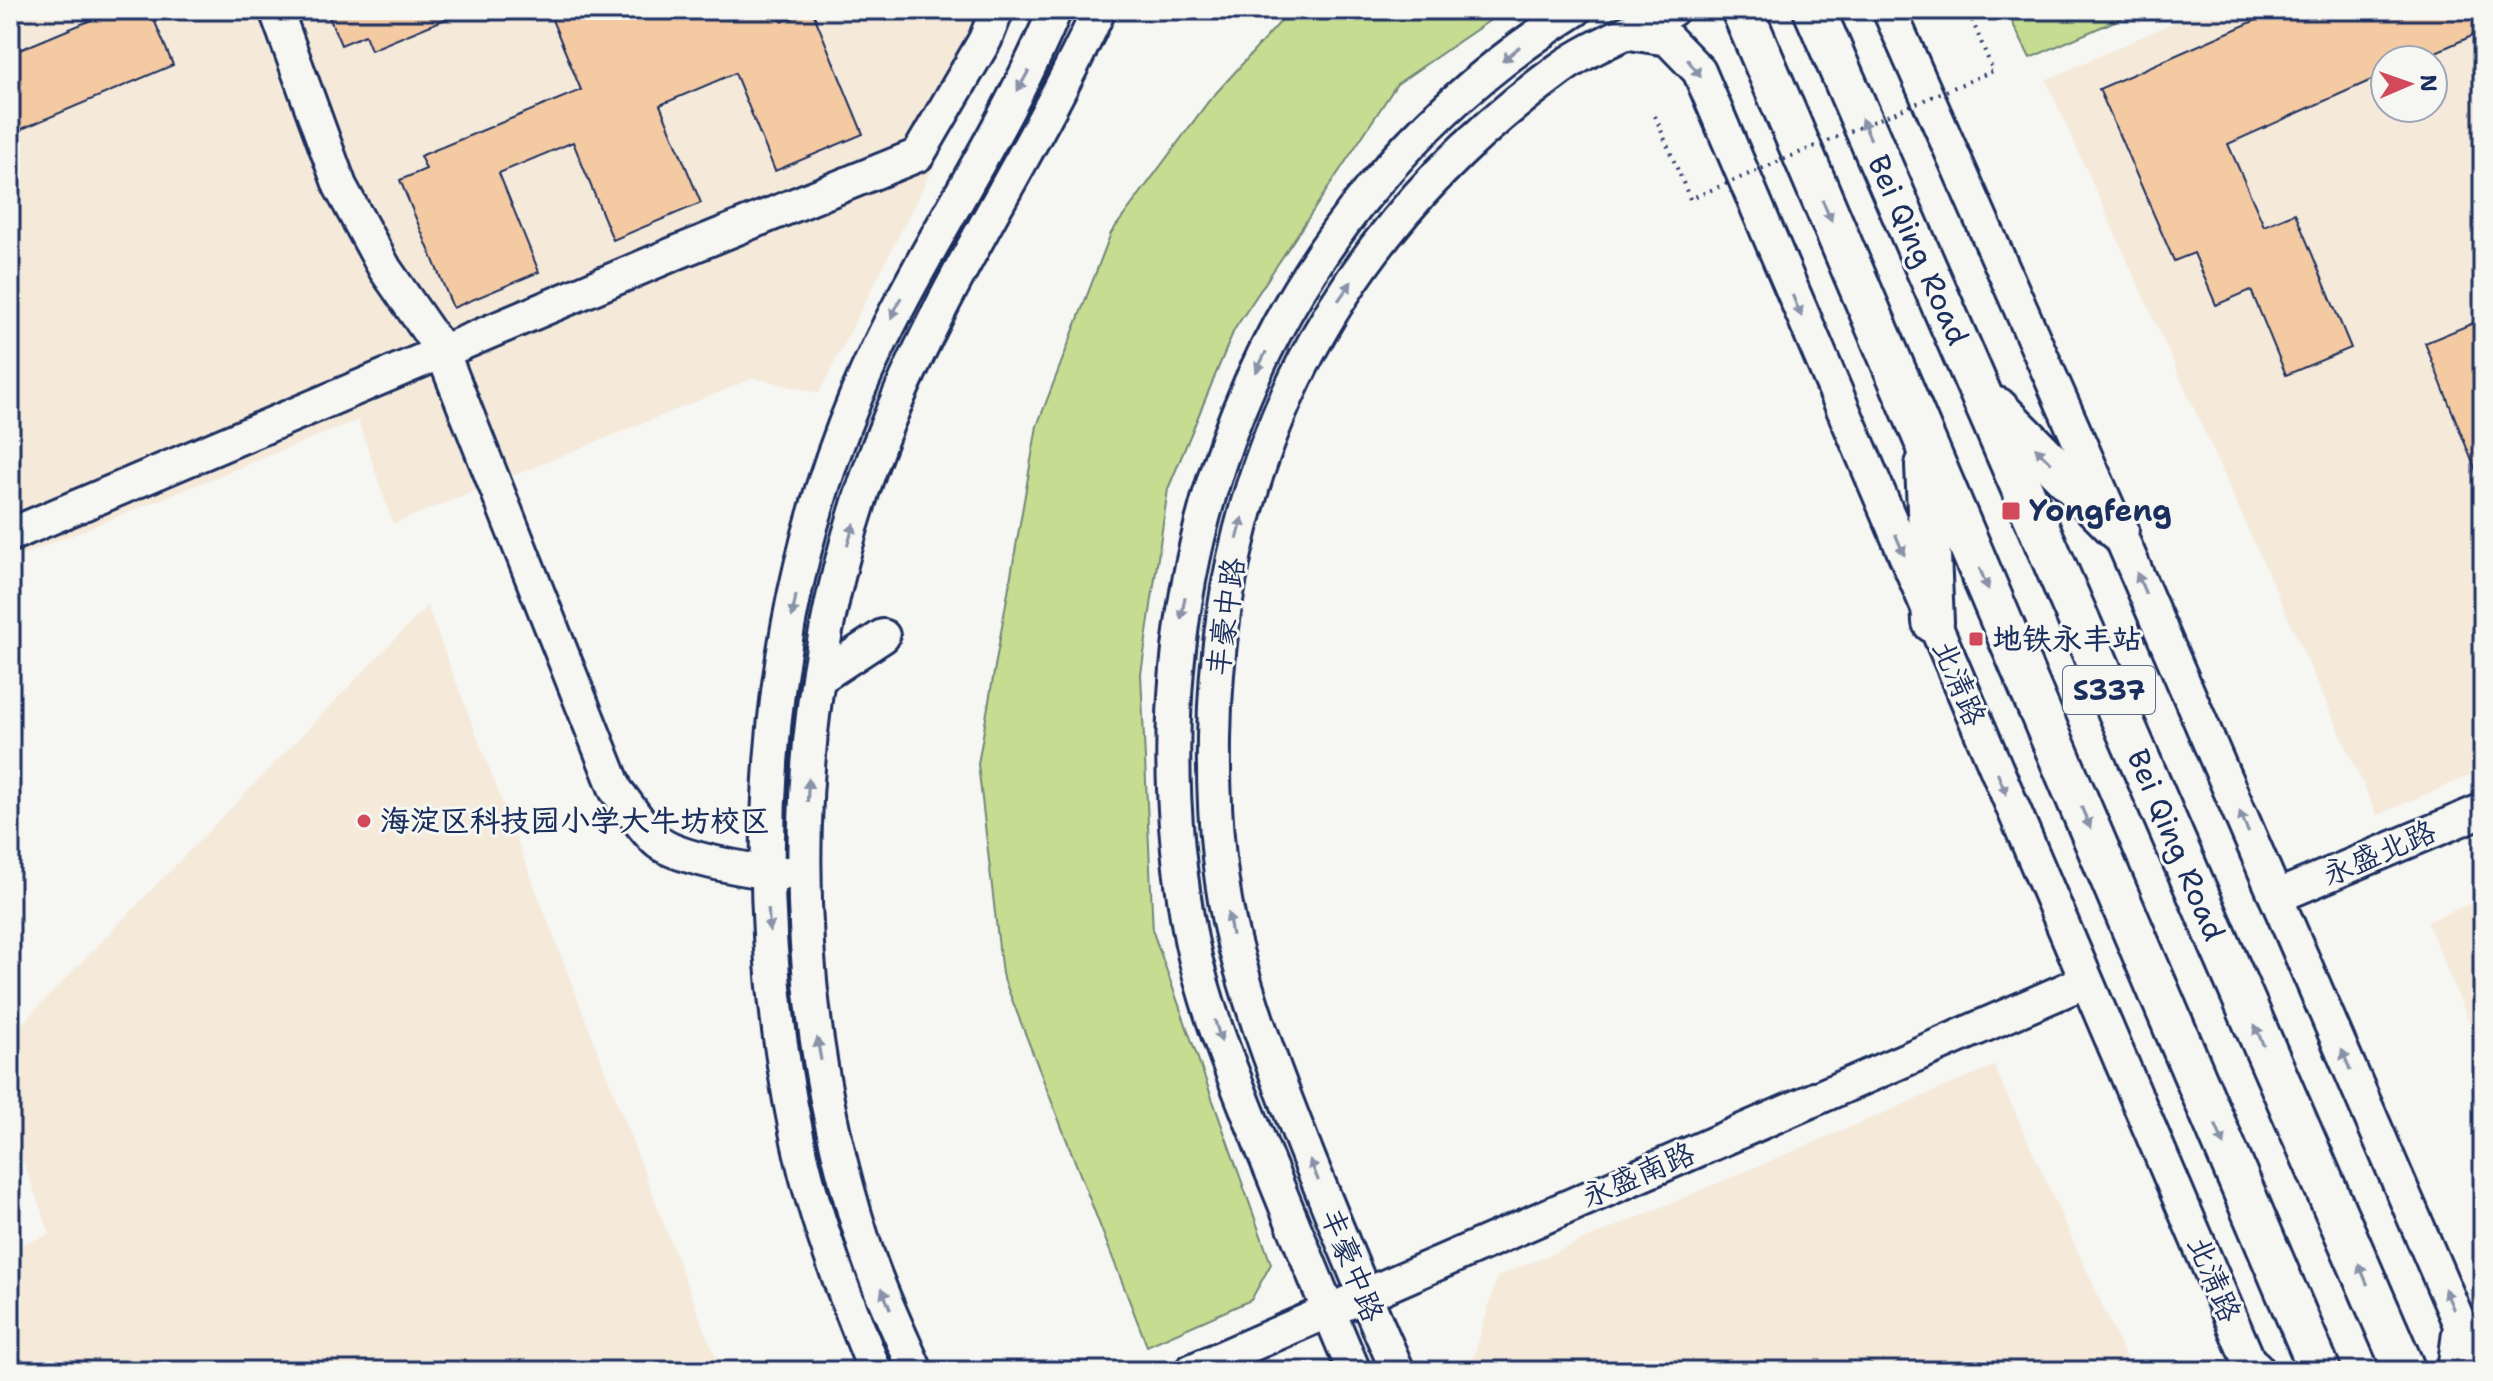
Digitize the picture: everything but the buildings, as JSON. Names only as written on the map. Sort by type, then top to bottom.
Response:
[{"type":"main road","name":"S337","points":[[1742,10],[2320,1371]]},
{"type":"main road","name":"Bei Qing Road","points":[[1814,10],[2405,1371]]},
{"type":"main road","points":[[1980,391],[2118,530]]},
{"type":"main road","points":[[1925,441],[1933,622]]},
{"type":"street","points":[[276,10],[340,186],[385,269],[442,351],[616,790],[660,843],[707,860],[766,873],[803,872]]},
{"type":"street","points":[[10,535],[442,351],[918,155],[985,40],[997,10]]},
{"type":"street","points":[[875,1371],[828,1249],[796,1135],[775,1015],[766,873],[768,799],[781,687],[796,596],[821,496],[856,396],[904,292],[1034,61],[1055,10]]},
{"type":"street","points":[[916,1371],[864,1247],[837,1147],[813,1014],[803,872],[819,678],[832,590],[888,422],[975,239],[1066,83],[1099,10]]},
{"type":"street","name":"丰豪中路","points":[[1354,1371],[1224,1053],[1192,943],[1179,859],[1173,709],[1179,632],[1193,551],[1210,482],[1236,414],[1293,300],[1369,192],[1439,118],[1527,41],[1575,10]]},
{"type":"street","name":"丰豪中路","points":[[1398,1371],[1363,1295],[1260,1034],[1233,940],[1217,851],[1214,769],[1215,675],[1224,599],[1264,450],[1293,378],[1324,320],[1398,219],[1448,164],[1508,110],[1564,66],[1672,10]]},
{"type":"street","points":[[1889,10],[2276,897],[2460,1352],[2480,1371]]},
{"type":"street","name":"北清路","points":[[1630,33],[1668,39],[1699,71],[2253,1370]]},
{"type":"street","points":[[819,678],[883,636]]},
{"type":"street","name":"永盛北路","points":[[2276,897],[2483,810]]},
{"type":"street","name":"永盛南路","points":[[1191,1371],[2086,981]]},
{"type":"path","points":[[1655,116],[1690,199],[1993,71],[1968,10]]},
{"type":"shaded area","points":[[10,10],[1013,10],[819,393],[754,378],[393,524],[358,420],[10,560]]},
{"type":"shaded area","points":[[2201,10],[2483,10],[2483,770],[2377,815],[2046,80]]},
{"type":"shaded area","name":"海淀区科技园小学大牛坊校区","points":[[427,606],[708,1339],[723,1371],[10,1371],[10,1249],[50,1234],[10,1125],[10,1036]]},
{"type":"shaded area","points":[[2483,898],[2483,1054],[2427,922]]},
{"type":"shaded area","points":[[1994,1066],[2132,1371],[1478,1371],[1473,1360],[1497,1277]]},
{"type":"green space","points":[[1291,10],[1505,10],[1397,84],[1234,330],[1168,489],[1141,674],[1153,932],[1271,1264],[1251,1300],[1147,1346],[1002,974],[978,764],[1037,426],[1111,233],[1208,102]]},
{"type":"green space","points":[[2006,10],[2140,10],[2030,58]]},
{"type":"place","name":"Yongfeng","points":[[2011,511]]},
{"type":"place","name":"地铁永丰站","points":[[1976,639]]},
{"type":"place","name":"海淀区科技园小学大牛坊校区","points":[[364,821]]}]
